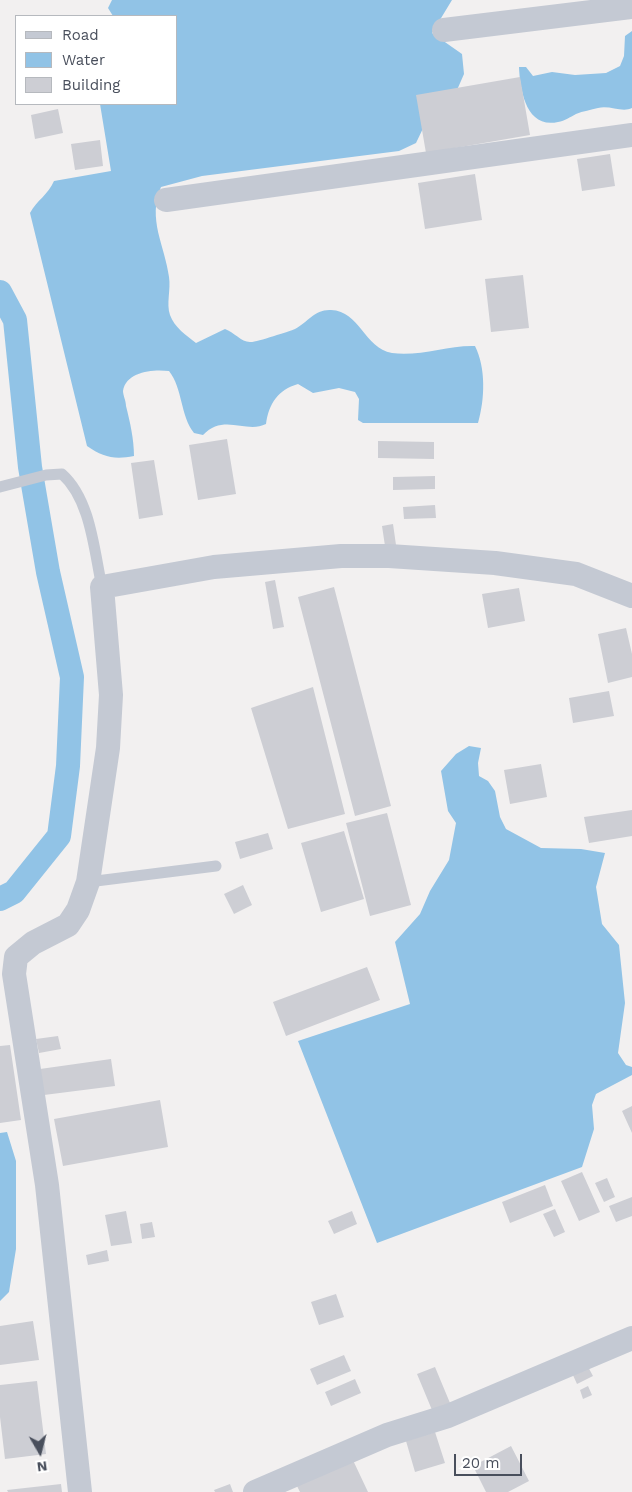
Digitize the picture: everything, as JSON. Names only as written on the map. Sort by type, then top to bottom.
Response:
[{"type":"street","points":[[444,30],[632,7]]},
{"type":"street","points":[[166,200],[632,135]]},
{"type":"street","points":[[80,1492],[47,1185],[7,970],[16,957],[33,943],[68,924],[78,910],[88,882],[108,748],[111,695],[102,587],[214,567],[331,557],[389,556],[495,563],[576,574],[632,596]]},
{"type":"street","points":[[255,1492],[387,1434],[448,1416],[632,1338]]},
{"type":"lane","points":[[0,487],[46,475],[62,474],[71,482],[85,512],[102,587]]},
{"type":"lane","points":[[88,882],[216,866]]},
{"type":"water","points":[[112,0],[452,0],[432,33],[462,54],[464,74],[457,90],[427,120],[416,143],[399,151],[202,176],[161,187],[157,199],[156,221],[169,277],[168,306],[170,315],[178,327],[196,343],[225,329],[244,341],[260,340],[295,329],[316,314],[325,310],[331,310],[349,316],[375,344],[383,350],[392,353],[402,354],[475,346],[483,374],[482,404],[478,423],[363,423],[358,420],[359,399],[355,392],[339,388],[313,393],[298,384],[285,390],[276,398],[269,410],[266,424],[251,427],[219,425],[203,435],[194,433],[189,426],[177,386],[169,371],[156,370],[135,375],[125,384],[123,391],[132,431],[134,456],[109,457],[87,446],[30,213],[54,181],[111,171],[100,105],[178,105],[178,15],[112,15],[108,8]]},
{"type":"water","points":[[632,31],[632,108],[624,110],[607,107],[598,108],[579,113],[565,120],[547,123],[539,120],[532,114],[523,96],[519,67],[526,67],[533,76],[552,72],[575,75],[606,73],[620,66],[624,56],[625,36]]},
{"type":"water","points":[[469,746],[481,748],[478,763],[479,776],[488,781],[495,791],[500,817],[506,829],[541,848],[581,849],[605,853],[596,887],[602,924],[619,945],[625,1003],[618,1053],[626,1065],[632,1067],[632,1075],[596,1094],[592,1105],[594,1129],[582,1167],[377,1243],[298,1041],[410,1004],[395,942],[420,914],[430,891],[449,860],[456,823],[448,811],[441,771],[456,754]]},
{"type":"water","points":[[7,1132],[16,1161],[16,1249],[9,1292],[0,1301],[0,1133]]},
{"type":"building","points":[[520,77],[530,135],[426,153],[416,95]]},
{"type":"building","points":[[58,109],[63,133],[35,139],[31,115]]},
{"type":"building","points":[[100,140],[103,166],[75,170],[71,144]]},
{"type":"building","points":[[610,154],[615,186],[582,191],[577,159]]},
{"type":"building","points":[[475,174],[482,220],[425,229],[418,183]]},
{"type":"building","points":[[523,275],[529,328],[491,332],[485,279]]},
{"type":"building","points":[[227,439],[236,494],[198,500],[189,445]]},
{"type":"building","points":[[378,441],[434,442],[434,459],[378,458]]},
{"type":"building","points":[[154,460],[163,515],[139,519],[131,463]]},
{"type":"building","points":[[435,476],[435,489],[393,490],[393,477]]},
{"type":"building","points":[[435,505],[436,518],[404,519],[403,507]]},
{"type":"building","points":[[393,524],[396,545],[385,546],[382,526]]},
{"type":"building","points":[[275,580],[284,627],[273,629],[265,582]]},
{"type":"building","points":[[334,587],[391,806],[355,816],[298,597]]},
{"type":"building","points":[[519,588],[525,621],[488,628],[482,594]]},
{"type":"building","points":[[626,628],[632,654],[632,677],[608,683],[598,634]]},
{"type":"building","points":[[313,687],[345,814],[288,829],[251,708]]},
{"type":"building","points":[[609,691],[614,716],[573,723],[569,698]]},
{"type":"building","points":[[541,764],[547,797],[510,804],[504,770]]},
{"type":"building","points":[[632,810],[632,836],[589,843],[584,817]]},
{"type":"building","points":[[387,813],[411,905],[370,916],[346,823]]},
{"type":"building","points":[[344,831],[364,899],[321,912],[301,843]]},
{"type":"building","points":[[268,833],[273,849],[240,859],[235,842]]},
{"type":"building","points":[[243,885],[252,905],[234,914],[224,894]]},
{"type":"building","points":[[367,967],[380,1000],[286,1036],[273,1002]]},
{"type":"building","points":[[58,1036],[61,1049],[39,1053],[36,1039]]},
{"type":"building","points":[[10,1045],[21,1120],[0,1123],[0,1046]]},
{"type":"building","points":[[111,1059],[115,1086],[44,1095],[40,1069]]},
{"type":"building","points":[[160,1100],[168,1147],[63,1166],[54,1119]]},
{"type":"building","points":[[632,1106],[632,1133],[622,1111]]},
{"type":"building","points":[[582,1172],[600,1212],[579,1221],[561,1181]]},
{"type":"building","points":[[607,1178],[615,1197],[604,1202],[595,1183]]},
{"type":"building","points":[[545,1185],[553,1206],[510,1223],[502,1202]]},
{"type":"building","points":[[632,1197],[632,1216],[616,1222],[609,1206]]},
{"type":"building","points":[[555,1209],[565,1232],[554,1237],[543,1214]]},
{"type":"building","points":[[126,1211],[132,1243],[111,1246],[105,1215]]},
{"type":"building","points":[[352,1211],[357,1224],[334,1234],[328,1221]]},
{"type":"building","points":[[152,1222],[155,1237],[142,1239],[140,1224]]},
{"type":"building","points":[[107,1250],[109,1261],[88,1265],[86,1255]]},
{"type":"building","points":[[336,1294],[344,1317],[319,1325],[311,1302]]},
{"type":"building","points":[[33,1321],[39,1360],[0,1365],[0,1326]]},
{"type":"building","points":[[344,1355],[351,1371],[317,1385],[310,1369]]},
{"type":"building","points":[[587,1365],[593,1376],[577,1384],[572,1373]]},
{"type":"building","points":[[435,1367],[450,1403],[432,1410],[417,1374]]},
{"type":"building","points":[[355,1379],[361,1393],[331,1406],[325,1392]]},
{"type":"building","points":[[37,1381],[46,1454],[5,1459],[0,1417],[0,1385]]},
{"type":"building","points":[[588,1386],[592,1395],[583,1399],[580,1390]]},
{"type":"building","points":[[435,1432],[445,1463],[415,1472],[406,1441]]},
{"type":"building","points":[[511,1446],[529,1481],[508,1492],[486,1492],[473,1466]]},
{"type":"building","points":[[351,1456],[368,1492],[300,1492],[295,1482]]},
{"type":"building","points":[[61,1484],[62,1492],[8,1492],[7,1490]]},
{"type":"building","points":[[230,1484],[233,1492],[215,1492],[214,1490]]},
{"type":"waterway","points":[[0,292],[15,320],[30,467],[48,572],[72,677],[68,766],[59,836],[14,892],[0,899]]}]
